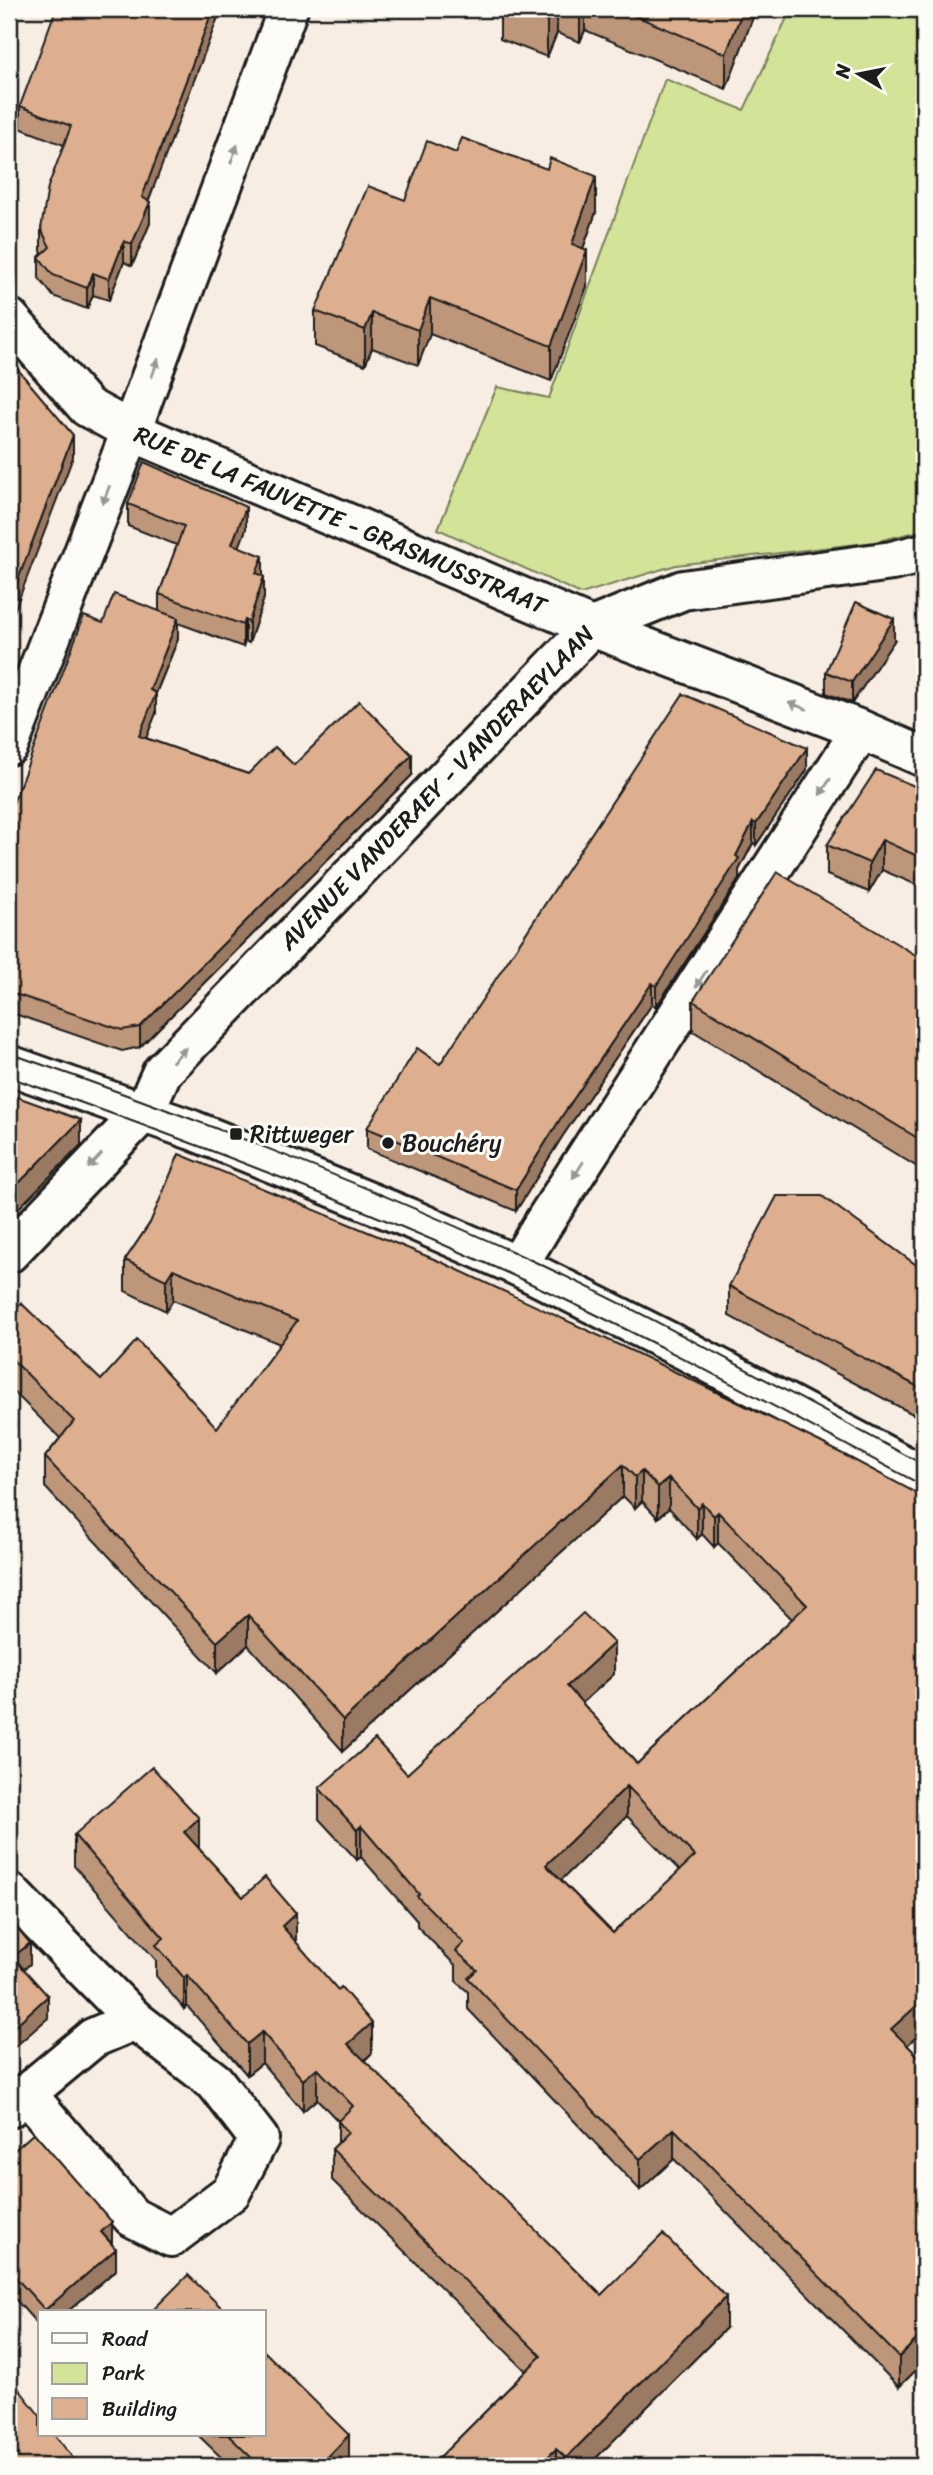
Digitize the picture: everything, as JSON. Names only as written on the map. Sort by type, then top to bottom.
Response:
[{"type":"street","points":[[9,745],[131,431],[288,9]]},
{"type":"street","name":"RUE DE LA FAUVETTE - GRASMUSSTRAAT","points":[[9,318],[87,407],[131,431],[592,627],[862,730],[924,757]]},
{"type":"street","name":"AVENUE VANDERAEY - VANDERAEYLAAN","points":[[9,1253],[135,1121],[162,1072],[592,627],[683,590],[892,561],[924,553]]},
{"type":"street","points":[[520,1267],[523,1256],[543,1224],[862,730]]},
{"type":"street","points":[[9,1065],[142,1111],[411,1219],[520,1267],[924,1476]]},
{"type":"street","points":[[9,1892],[135,2020],[215,2082],[259,2139],[230,2192],[171,2237],[132,2217],[17,2100],[93,2038],[135,2020]]},
{"type":"green space","points":[[791,9],[924,9],[924,530],[874,542],[676,565],[581,594],[438,529],[497,387],[549,398],[665,79],[744,110]]},
{"type":"building","points":[[56,9],[213,9],[142,197],[150,202],[132,244],[124,241],[109,279],[93,273],[87,288],[53,275],[39,257],[50,247],[41,229],[48,187],[71,126],[20,106]]},
{"type":"building","points":[[514,9],[552,9],[547,21]]},
{"type":"building","points":[[619,9],[743,9],[726,54]]},
{"type":"building","points":[[462,138],[547,169],[550,158],[596,176],[572,244],[587,250],[551,346],[430,298],[418,330],[372,313],[365,330],[315,311],[368,186],[405,200],[427,141],[456,153]]},
{"type":"building","points":[[9,359],[73,435],[9,603]]},
{"type":"building","points":[[144,462],[246,507],[232,544],[263,556],[256,573],[264,576],[249,622],[245,620],[243,625],[159,594],[184,526],[128,504]]},
{"type":"building","points":[[114,594],[178,618],[150,690],[156,693],[139,736],[248,774],[275,747],[294,765],[359,701],[412,755],[140,1027],[122,1030],[9,992],[9,814],[84,616],[103,623]]},
{"type":"building","points":[[856,602],[894,619],[852,682],[826,672]]},
{"type":"building","points":[[683,694],[807,748],[756,824],[753,822],[736,856],[739,858],[656,986],[652,983],[562,1116],[516,1190],[367,1128],[417,1048],[440,1064]]},
{"type":"building","points":[[876,770],[924,790],[924,859],[882,840],[869,863],[827,845]]},
{"type":"building","points":[[777,872],[924,960],[924,1142],[693,1001]]},
{"type":"building","points":[[9,1094],[81,1120],[9,1193]]},
{"type":"building","points":[[179,1154],[441,1262],[820,1442],[924,1497],[924,1999],[891,2029],[924,2062],[924,2332],[899,2357],[674,2129],[640,2159],[468,1978],[477,1970],[456,1951],[464,1943],[417,1896],[419,1894],[361,1826],[357,1830],[319,1788],[375,1739],[407,1774],[583,1613],[614,1643],[567,1686],[637,1764],[807,1605],[718,1512],[714,1516],[702,1503],[697,1508],[669,1478],[658,1487],[642,1471],[635,1477],[623,1465],[343,1720],[248,1615],[217,1642],[45,1457],[74,1421],[9,1356],[9,1316],[21,1303],[101,1380],[137,1340],[217,1428],[297,1321],[173,1269],[166,1280],[125,1260],[150,1223]],"holes":[[[627,1786],[695,1856],[613,1933],[546,1865]]]},
{"type":"building","points":[[777,1196],[822,1196],[922,1269],[924,1266],[924,1390],[729,1286]]},
{"type":"building","points":[[152,1767],[199,1818],[184,1832],[243,1897],[265,1877],[296,1913],[282,1926],[338,1990],[341,1987],[372,2023],[348,2044],[601,2295],[663,2234],[726,2297],[566,2458],[556,2449],[539,2466],[431,2466],[541,2356],[332,2149],[348,2133],[338,2121],[353,2106],[317,2068],[303,2080],[262,2032],[247,2044],[187,1975],[184,1978],[156,1945],[164,1938],[74,1835]]},
{"type":"building","points":[[9,1918],[30,1943],[13,1957],[48,1996],[9,2031]]},
{"type":"building","points":[[34,2133],[112,2222],[101,2232],[116,2249],[45,2310],[9,2270],[9,2155]]},
{"type":"building","points":[[188,2275],[224,2310],[153,2310]]},
{"type":"building","points":[[266,2353],[349,2435],[319,2466],[260,2466],[229,2436],[266,2436]]},
{"type":"building","points":[[19,2389],[38,2413],[38,2436],[56,2436],[79,2466],[9,2466],[9,2397]]},
{"type":"tram line","points":[[9,1053],[267,1148],[520,1255],[673,1330],[924,1465]]},
{"type":"tram line","points":[[9,1077],[269,1173],[398,1225],[525,1281],[626,1329],[924,1486]]},
{"type":"place","name":"Rittweger","points":[[236,1134]]},
{"type":"place","name":"Bouchéry","points":[[388,1143]]}]
